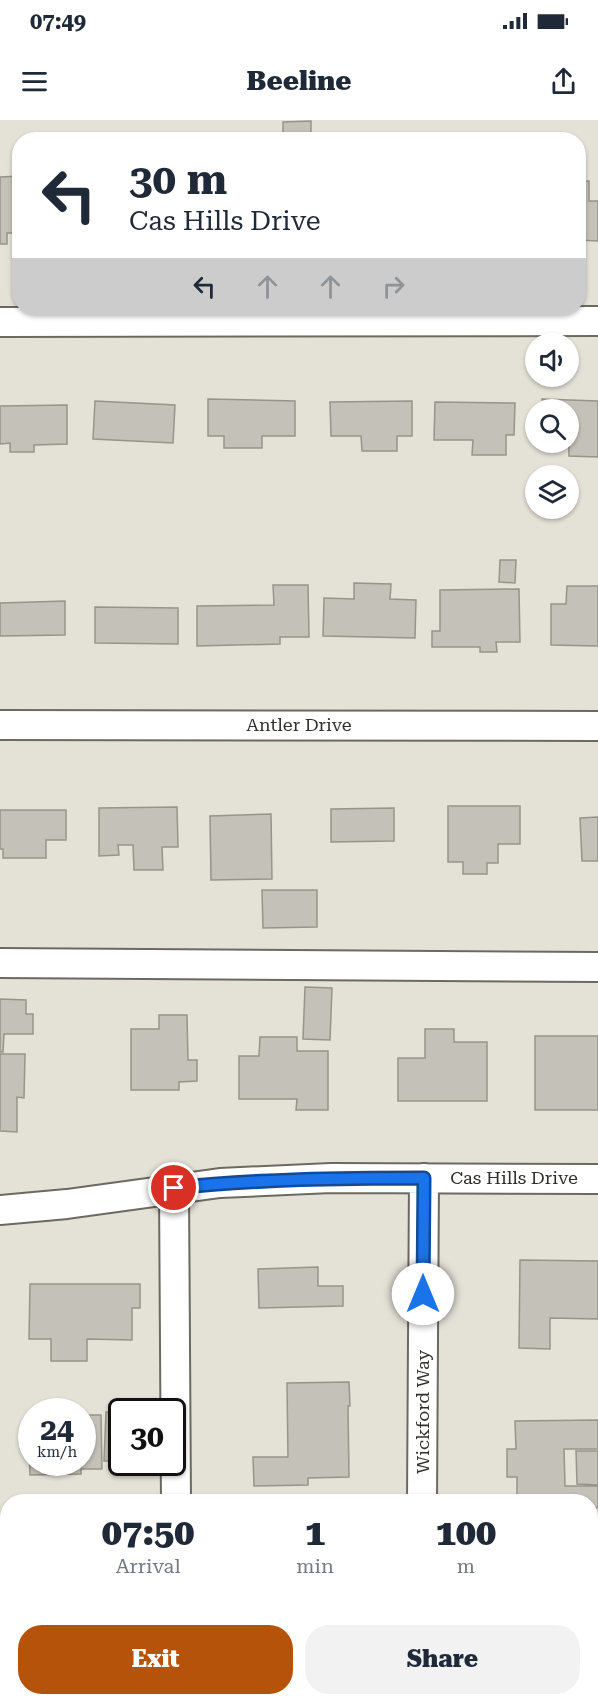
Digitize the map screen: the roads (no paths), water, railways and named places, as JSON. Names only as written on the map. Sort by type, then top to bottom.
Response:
[{"type":"street","points":[[0,322],[598,321]]},
{"type":"street","name":"Antler Drive","points":[[0,724],[598,726]]},
{"type":"street","points":[[0,963],[598,967]]},
{"type":"street","name":"Cas Hills Drive","points":[[0,1210],[67,1204],[174,1188],[320,1178],[598,1179]]},
{"type":"street","name":"Wickford Way","points":[[422,1494],[424,1178]]},
{"type":"street","points":[[174,1188],[176,1494]]}]
